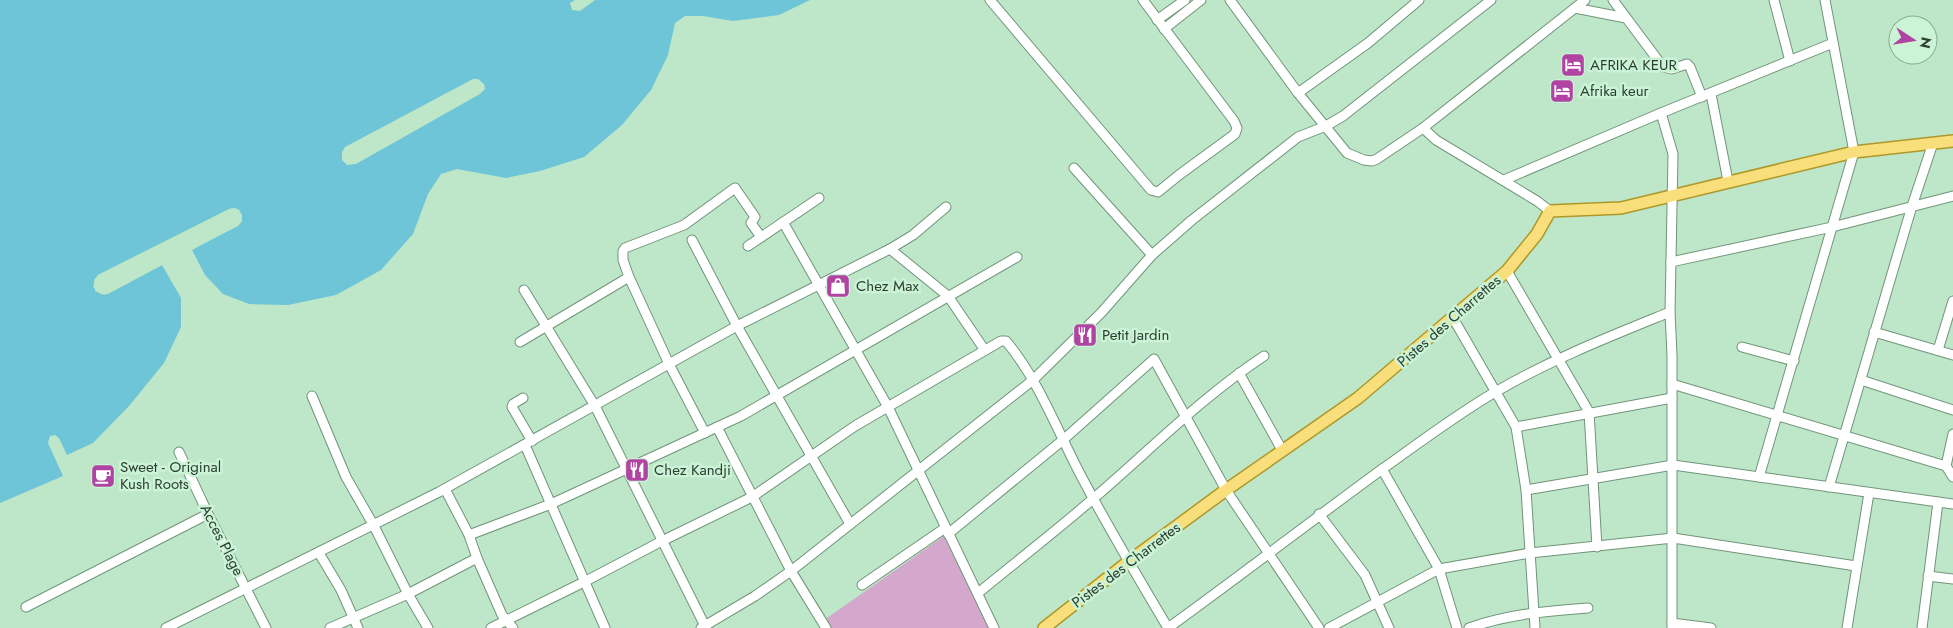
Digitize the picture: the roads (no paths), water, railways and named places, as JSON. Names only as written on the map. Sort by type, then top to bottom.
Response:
[{"type":"main road","points":[[1550,212],[1621,208],[1854,152],[1953,141]]},
{"type":"main road","name":"Pistes des Charrettes","points":[[1044,628],[1128,562],[1226,490],[1358,398],[1507,271],[1537,234],[1550,212]]},
{"type":"street","points":[[990,0],[1154,193],[1158,192],[1235,134],[1237,128],[1143,0]]},
{"type":"street","points":[[1157,20],[1185,0]]},
{"type":"street","points":[[1164,28],[1201,0]]},
{"type":"street","points":[[1230,0],[1298,93],[1348,153],[1356,158],[1372,161],[1423,128],[1585,0]]},
{"type":"street","points":[[1298,93],[1368,43],[1419,0]]},
{"type":"street","points":[[524,290],[595,406],[704,627],[792,572],[1033,380],[1101,314],[1152,255],[1192,220],[1287,144],[1307,132],[1326,126],[1343,116],[1491,0]]},
{"type":"street","points":[[1613,0],[1663,67],[1672,69],[1687,64],[1690,67],[1707,95],[1728,181]]},
{"type":"street","points":[[1774,0],[1790,61]]},
{"type":"street","points":[[1759,477],[1854,152],[1825,0]]},
{"type":"street","points":[[1575,8],[1626,18]]},
{"type":"street","points":[[1504,180],[1833,43]]},
{"type":"street","points":[[1661,113],[1673,154],[1670,312],[1673,465],[1672,625],[1711,628]]},
{"type":"street","points":[[1423,128],[1436,140],[1504,180],[1537,201],[1550,212]]},
{"type":"street","points":[[1829,487],[1912,206],[1933,143]]},
{"type":"street","points":[[1074,168],[1152,255]]},
{"type":"street","points":[[706,433],[669,364],[629,277],[623,260],[625,248],[684,225],[734,188],[737,189],[755,217],[751,223],[761,237]]},
{"type":"street","points":[[1671,262],[1832,227],[1953,196]]},
{"type":"street","points":[[748,246],[819,198]]},
{"type":"street","points":[[170,627],[445,489],[737,326],[890,249],[913,234],[946,207]]},
{"type":"street","points":[[784,222],[854,350],[888,407],[994,628]]},
{"type":"street","points":[[692,240],[737,326],[850,524]]},
{"type":"street","points":[[890,249],[948,296],[984,350]]},
{"type":"street","points":[[469,535],[551,504],[741,416],[1016,258]]},
{"type":"street","points":[[1507,271],[1589,412],[1597,547]]},
{"type":"street","points":[[520,342],[629,277]]},
{"type":"street","points":[[1938,350],[1953,300]]},
{"type":"street","points":[[491,628],[510,624],[662,541],[752,497],[811,455],[888,407],[923,388],[996,342],[1006,341],[1033,380],[1128,562],[1168,628],[1410,448],[1496,391],[1580,348],[1670,312]]},
{"type":"street","points":[[1454,318],[1516,427],[1526,490],[1535,628]]},
{"type":"street","points":[[1874,332],[1953,355]]},
{"type":"street","points":[[1742,347],[1794,361]]},
{"type":"street","points":[[978,593],[1094,499],[1239,373],[1264,356]]},
{"type":"street","points":[[862,585],[947,531],[1063,440],[1154,359],[1226,490],[1319,628]]},
{"type":"street","points":[[1239,373],[1282,450]]},
{"type":"street","points":[[1861,380],[1953,410]]},
{"type":"street","points":[[1672,384],[1946,466],[1953,477]]},
{"type":"street","points":[[312,396],[346,476],[428,628]]},
{"type":"street","points":[[523,398],[513,404],[512,407],[529,443],[551,504],[605,628]]},
{"type":"street","points":[[1516,427],[1672,398]]},
{"type":"street","points":[[717,427],[792,572],[826,628]]},
{"type":"street","points":[[1946,466],[1953,434]]},
{"type":"street","name":"Acces Plage","points":[[179,452],[266,628]]},
{"type":"street","points":[[1526,490],[1673,465],[1953,504]]},
{"type":"street","points":[[1382,469],[1439,568],[1457,628]]},
{"type":"street","points":[[445,489],[469,535],[502,615],[510,624]]},
{"type":"street","points":[[1847,628],[1869,493]]},
{"type":"street","points":[[1922,628],[1938,502]]},
{"type":"street","points":[[26,607],[208,514]]},
{"type":"street","points":[[1319,514],[1365,575],[1389,628]]},
{"type":"street","points":[[1329,628],[1378,603],[1439,568],[1530,553],[1673,538],[1856,566]]},
{"type":"street","points":[[319,553],[341,590],[358,628]]},
{"type":"street","points":[[330,628],[408,594],[477,558]]},
{"type":"street","points":[[1928,576],[1953,579]]},
{"type":"street","points":[[1469,628],[1500,618],[1534,612],[1588,608]]},
{"type":"water","points":[[0,0],[810,0],[779,15],[733,21],[703,16],[685,16],[675,23],[668,55],[651,90],[622,125],[584,157],[540,171],[506,178],[457,169],[441,174],[428,194],[413,234],[381,270],[336,295],[288,305],[249,304],[223,294],[205,275],[192,250],[240,224],[242,215],[232,208],[98,275],[93,287],[104,295],[162,265],[181,298],[181,327],[164,363],[129,406],[93,443],[67,455],[59,438],[55,435],[50,436],[48,443],[63,476],[0,503]]},
{"type":"place","name":"AFRIKA KEUR","points":[[1573,65]]},
{"type":"place","name":"Afrika keur","points":[[1562,91]]},
{"type":"place","name":"Chez Max","points":[[838,286]]},
{"type":"place","name":"Petit Jardin","points":[[1085,335]]},
{"type":"place","name":"Chez Kandji","points":[[637,470]]},
{"type":"place","name":"Sweet - Original Kush Roots","points":[[103,476]]}]
